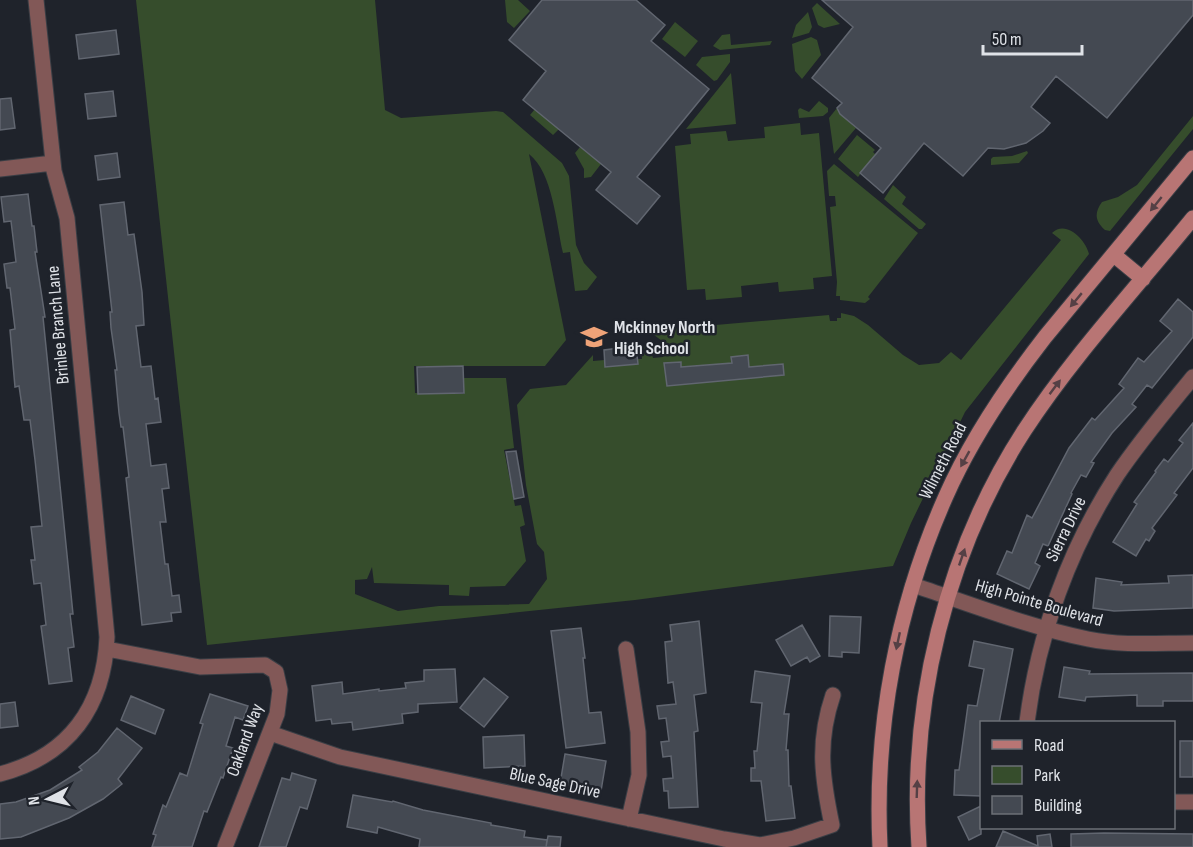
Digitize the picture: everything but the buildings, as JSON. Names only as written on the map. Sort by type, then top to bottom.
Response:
[{"type":"main road","name":"Wilmeth Road","points":[[880,847],[879,786],[885,703],[899,636],[913,585],[946,494],[988,418],[1044,337],[1193,159]]},
{"type":"main road","points":[[919,847],[917,796],[921,729],[933,658],[948,597],[980,513],[1024,432],[1065,374],[1193,218]]},
{"type":"main road","points":[[1114,255],[1143,279]]},
{"type":"street","name":"Brinlee Branch Lane","points":[[0,774],[30,763],[50,751],[76,728],[97,693],[104,671],[106,649],[104,602],[67,218],[53,163],[36,0]]},
{"type":"street","points":[[0,169],[53,163]]},
{"type":"street","name":"Sierra Drive","points":[[1027,721],[1033,684],[1047,628],[1071,559],[1118,474],[1191,384]]},
{"type":"street","name":"High Pointe Boulevard","points":[[913,585],[1047,628],[1105,642],[1193,643]]},
{"type":"street","name":"Oakland Way","points":[[106,649],[188,665],[224,667],[259,664],[271,667],[278,677],[280,690],[277,714],[225,847]]},
{"type":"street","points":[[626,649],[638,732],[639,774],[628,819]]},
{"type":"street","name":"Blue Sage Drive","points":[[270,733],[340,757],[760,845],[794,838],[832,825],[821,758],[825,718],[833,695]]},
{"type":"street","points":[[1175,802],[1193,802]]},
{"type":"green space","points":[[136,0],[375,0],[385,110],[401,118],[503,112],[562,163],[569,176],[576,245],[584,263],[597,277],[587,290],[575,291],[570,252],[563,253],[548,186],[537,162],[529,154],[566,340],[545,366],[414,366],[415,393],[464,394],[464,378],[506,378],[514,448],[504,450],[515,506],[521,505],[525,525],[520,527],[526,561],[505,586],[470,587],[469,596],[449,595],[449,585],[374,583],[372,567],[367,579],[355,580],[355,594],[398,611],[439,606],[529,604],[547,579],[544,552],[537,544],[526,485],[517,405],[530,389],[566,385],[593,355],[593,361],[638,364],[638,359],[642,359],[641,350],[637,350],[636,346],[649,345],[653,358],[663,357],[669,346],[654,335],[654,322],[670,329],[829,315],[830,321],[837,321],[837,318],[841,318],[841,313],[854,316],[868,325],[903,355],[919,365],[939,363],[951,352],[961,360],[1061,240],[1052,233],[1063,228],[1075,233],[1084,243],[1089,254],[965,412],[911,523],[893,566],[635,600],[207,645]]},
{"type":"green space","points":[[505,0],[518,0],[530,11],[514,28],[507,22]]},
{"type":"green space","points":[[817,3],[840,24],[824,28],[818,25],[812,8]]},
{"type":"green space","points":[[808,12],[812,27],[809,33],[792,38],[796,25]]},
{"type":"green space","points":[[675,22],[698,41],[685,57],[662,39]]},
{"type":"green space","points":[[730,34],[731,45],[772,41],[770,45],[720,50],[713,46],[722,35]]},
{"type":"green space","points":[[811,37],[817,40],[821,55],[802,79],[795,71],[792,44]]},
{"type":"green space","points":[[730,54],[730,62],[714,81],[696,65],[702,57]]},
{"type":"green space","points":[[731,73],[736,124],[686,129]]},
{"type":"green space","points":[[819,101],[828,108],[828,112],[823,116],[799,118],[800,108],[809,112]]},
{"type":"green space","points":[[837,108],[840,114],[856,128],[834,154],[829,118]]},
{"type":"green space","points":[[535,109],[559,129],[553,135],[530,115]]},
{"type":"green space","points":[[1193,116],[1193,129],[1110,231],[1105,230],[1097,217],[1102,202],[1118,197],[1137,185]]},
{"type":"green space","points":[[800,123],[801,135],[819,133],[832,276],[813,278],[814,289],[779,292],[778,282],[741,286],[742,297],[706,300],[705,289],[687,290],[675,146],[691,144],[690,134],[726,131],[728,141],[765,138],[764,127]]},
{"type":"green space","points":[[857,135],[875,150],[873,152],[876,155],[858,177],[838,159]]},
{"type":"green space","points":[[580,147],[601,164],[591,177],[584,178],[584,169],[575,153]]},
{"type":"green space","points":[[1027,151],[1028,153],[1019,163],[991,165],[993,157],[1012,156]]},
{"type":"green space","points":[[834,164],[918,233],[865,303],[840,300],[840,296],[836,296],[837,282],[830,207],[836,206],[835,196],[829,196],[827,171]]},
{"type":"green space","points":[[893,185],[906,197],[902,204],[926,224],[922,229],[919,229],[884,199]]},
{"type":"place","name":"Mckinney North High School","points":[[594,337]]}]
